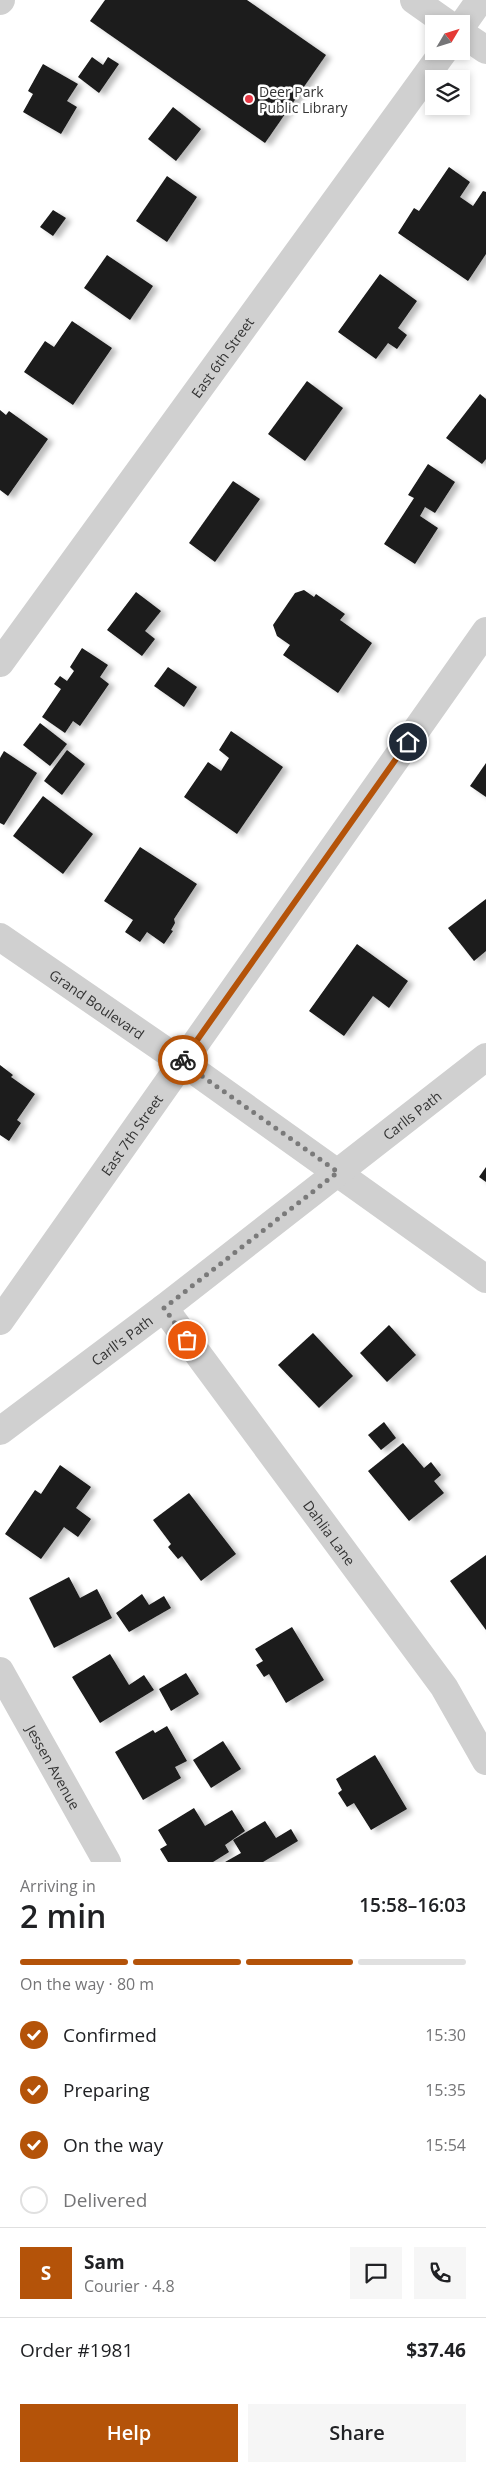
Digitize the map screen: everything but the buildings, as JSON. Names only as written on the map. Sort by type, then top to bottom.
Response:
[{"type":"street","points":[[414,0],[435,15]]},
{"type":"street","points":[[469,15],[480,0]]},
{"type":"street","points":[[470,39],[486,50]]},
{"type":"street","name":"East 6th Street","points":[[0,662],[437,60]]},
{"type":"street","name":"East 7th Street","points":[[0,1321],[486,630]]},
{"type":"street","name":"Grand Boulevard","points":[[0,937],[182,1062],[486,1279]]},
{"type":"street","name":"Carlls Path","points":[[338,1172],[486,1057]]},
{"type":"street","name":"Carll's Path","points":[[0,1431],[164,1308],[338,1172]]},
{"type":"street","name":"Dahlia Lane","points":[[164,1308],[444,1687],[486,1761]]},
{"type":"street","name":"Jessen Avenue","points":[[0,1671],[107,1862]]},
{"type":"way so far","points":[[183,1060],[182,1062],[338,1172],[164,1308],[187,1340]]},
{"type":"place","name":"Deer Park Public Library","points":[[249,99]]},
{"type":"route","points":[[183,1060],[408,742]]}]
